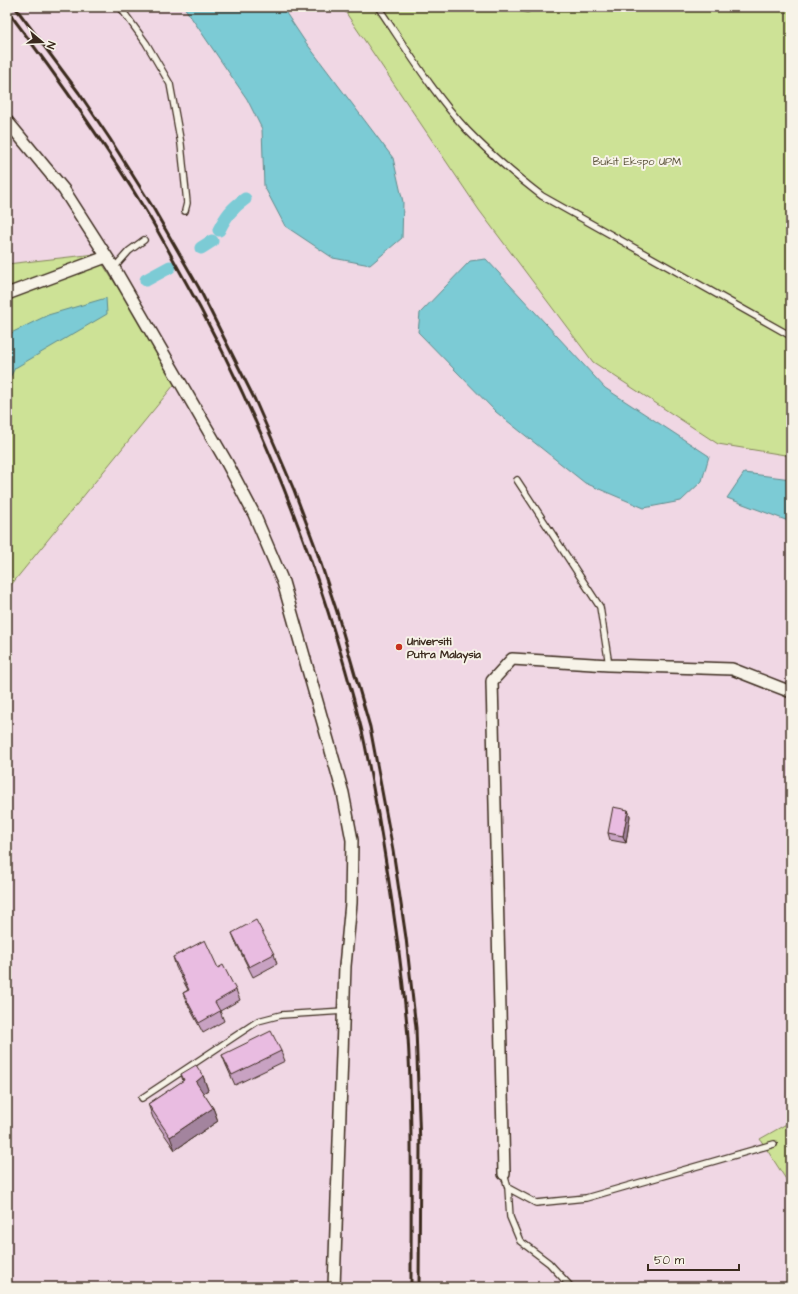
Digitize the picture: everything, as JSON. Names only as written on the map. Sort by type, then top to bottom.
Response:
[{"type":"street","points":[[7,121],[64,190],[114,268],[227,463],[254,514],[283,582],[343,794],[352,840],[351,903],[345,966],[334,1287]]},
{"type":"street","points":[[7,294],[106,257]]},
{"type":"street","points":[[504,1174],[492,681],[512,659],[609,665],[732,669],[791,692]]},
{"type":"lane","points":[[120,7],[146,43],[170,84],[180,144],[187,203],[185,211]]},
{"type":"lane","points":[[378,7],[437,92],[467,130],[519,178],[542,196],[791,336]]},
{"type":"lane","points":[[114,268],[129,252],[144,240]]},
{"type":"lane","points":[[517,480],[600,607],[609,665]]},
{"type":"lane","points":[[142,1098],[258,1021],[282,1015],[344,1011]]},
{"type":"lane","points":[[508,1188],[536,1203],[586,1198],[774,1144]]},
{"type":"lane","points":[[504,1174],[508,1188],[510,1217],[520,1240],[549,1263],[570,1287]]},
{"type":"shaded area","name":"Universiti Putra Malaysia","points":[[7,7],[791,7],[791,1287],[7,1287]]},
{"type":"green space","name":"Bukit Ekspo UPM","points":[[342,7],[791,7],[791,456],[718,444],[593,362],[479,210]]},
{"type":"green space","points":[[96,254],[178,380],[7,590],[7,264]]},
{"type":"green space","points":[[790,1122],[791,1124],[791,1187],[760,1139]]},
{"type":"water","points":[[184,7],[282,7],[304,40],[393,158],[403,202],[402,238],[370,265],[333,258],[285,226],[264,186],[262,129],[247,99]]},
{"type":"water","points":[[486,259],[605,388],[709,456],[702,481],[681,501],[644,508],[585,483],[496,412],[418,332],[420,313],[470,261]]},
{"type":"water","points":[[106,298],[107,314],[15,368],[7,383],[7,335],[48,315]]},
{"type":"water","points":[[744,473],[791,479],[791,522],[727,498]]},
{"type":"building","points":[[613,807],[628,810],[623,836],[608,833]]},
{"type":"building","points":[[256,920],[274,954],[249,967],[232,933]]},
{"type":"building","points":[[205,940],[218,968],[223,965],[236,990],[215,1002],[220,1011],[199,1023],[183,993],[189,990],[173,957]]},
{"type":"building","points":[[271,1031],[281,1051],[232,1075],[222,1055]]},
{"type":"building","points":[[196,1065],[203,1076],[196,1082],[213,1108],[170,1137],[148,1104],[184,1080],[181,1074]]},
{"type":"waterway","points":[[219,230],[230,213],[245,199]]},
{"type":"waterway","points":[[201,248],[212,241]]},
{"type":"waterway","points":[[146,280],[170,267]]},
{"type":"railway","points":[[15,7],[79,93],[110,139],[152,206],[199,288],[255,400],[294,490],[337,612],[370,727],[393,850],[406,938],[416,1028],[420,1146],[419,1287]]},
{"type":"railway","points":[[7,10],[43,58],[112,157],[157,230],[208,322],[261,434],[285,491],[327,608],[361,727],[378,814],[391,894],[405,999],[410,1081],[411,1287]]},
{"type":"place","name":"Universiti Putra Malaysia","points":[[399,647]]}]
